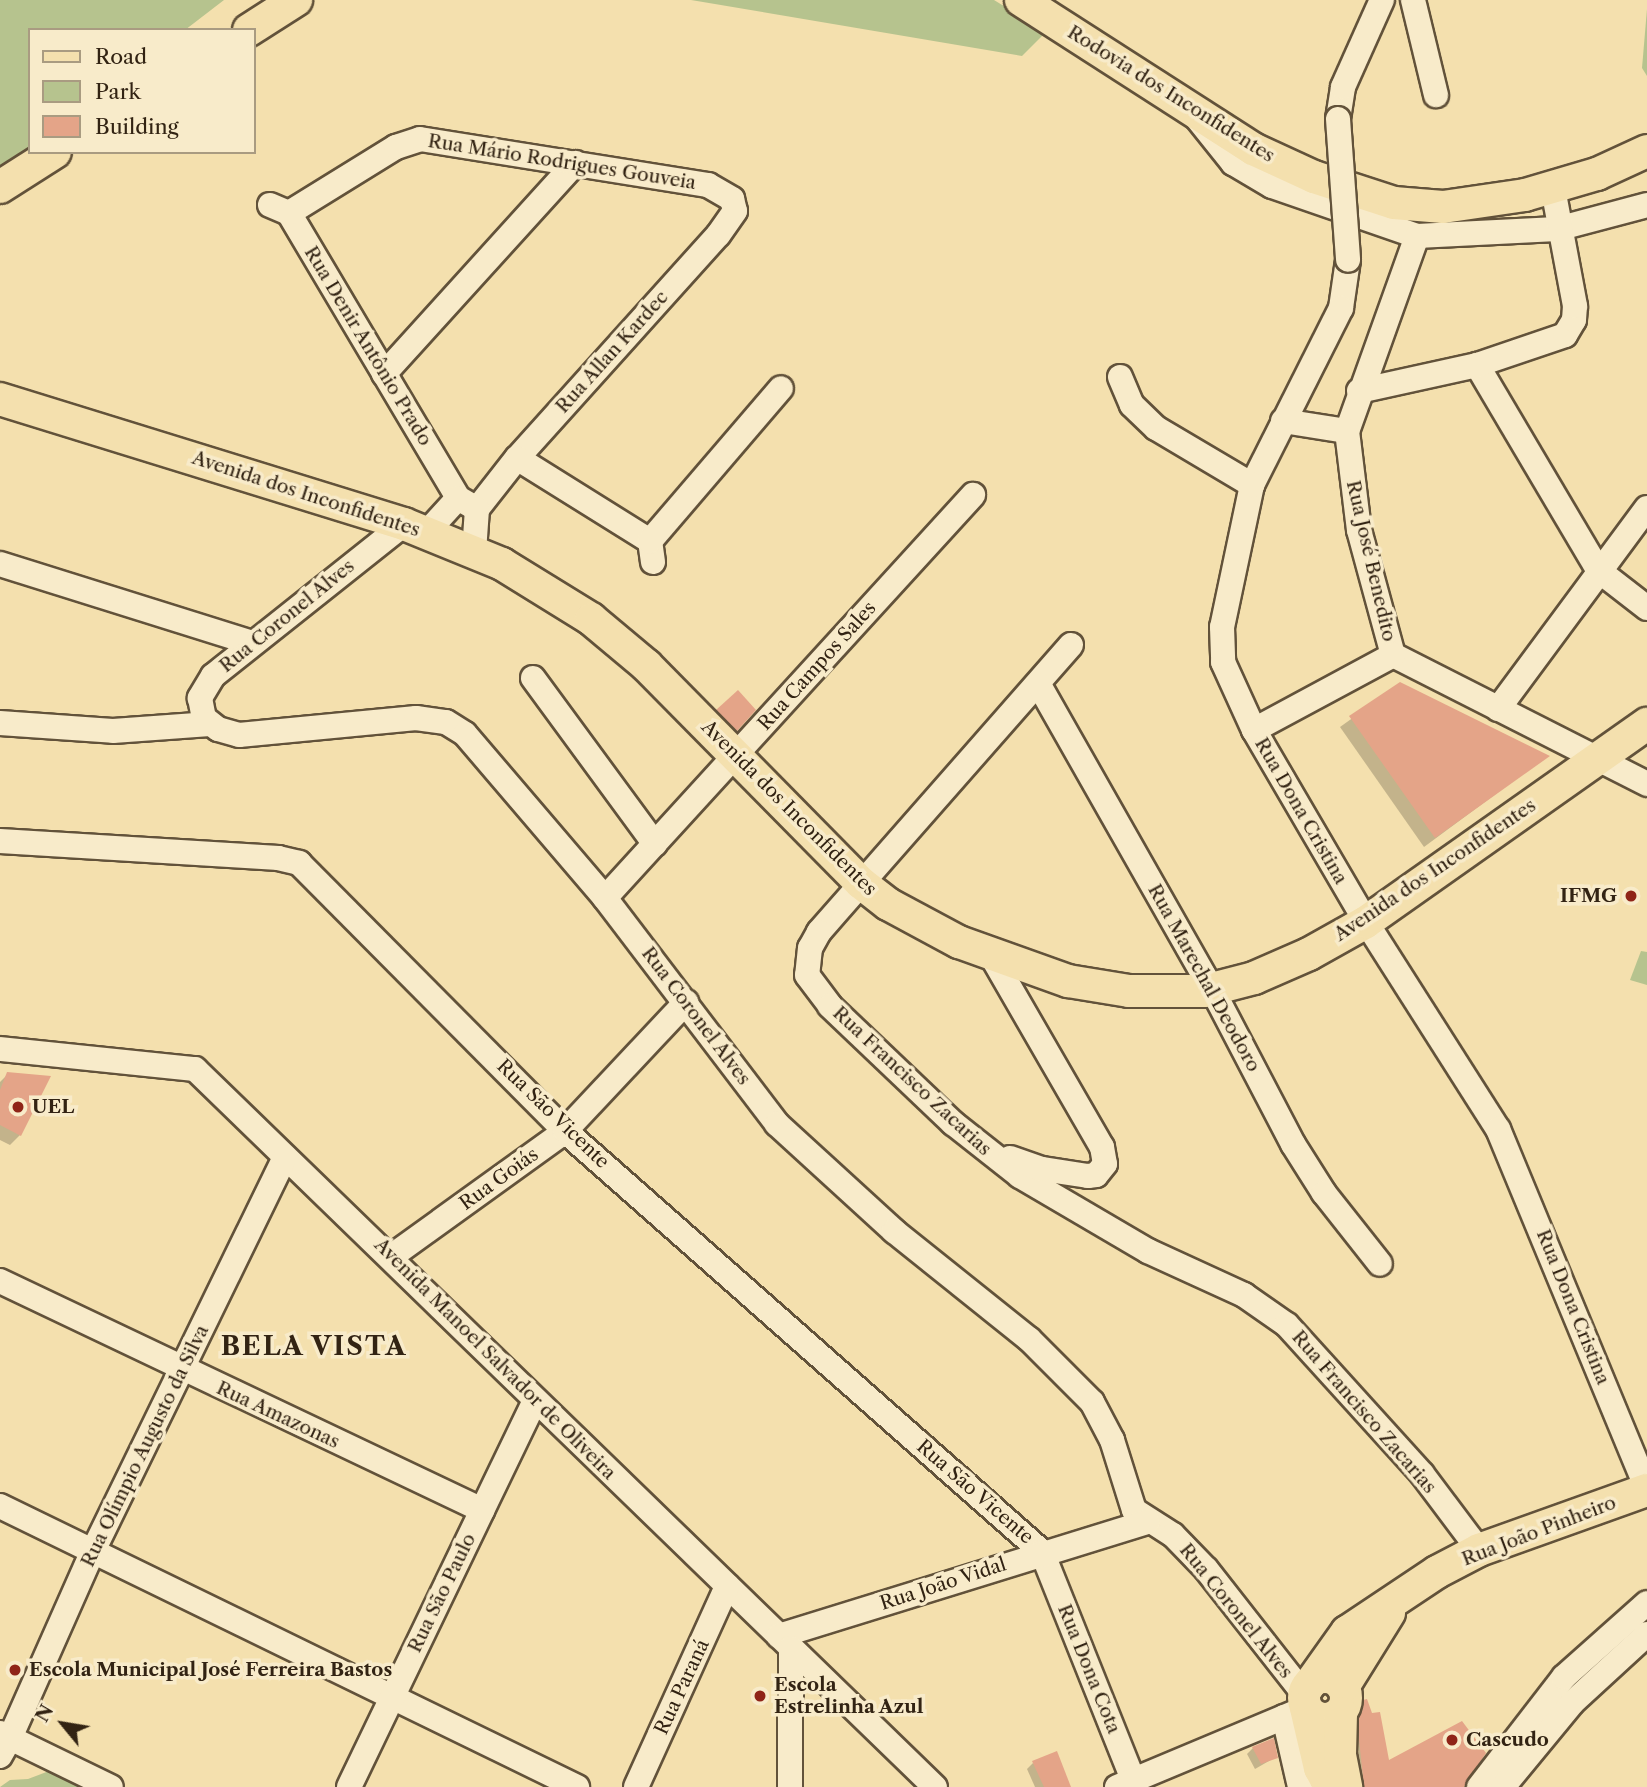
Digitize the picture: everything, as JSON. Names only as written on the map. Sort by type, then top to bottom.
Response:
[{"type":"main road","points":[[252,28],[296,0]]},
{"type":"main road","name":"Rodovia dos Inconfidentes","points":[[1021,0],[1253,149],[1314,177],[1410,207],[1434,226],[1553,188],[1647,151]]},
{"type":"main road","points":[[0,187],[52,154]]},
{"type":"main road","name":"Avenida dos Inconfidentes","points":[[0,399],[416,528],[474,552],[546,588],[591,619],[646,665],[861,883],[916,922],[991,956],[1068,981],[1129,991],[1212,989],[1254,978],[1366,922],[1647,724]]},
{"type":"main road","name":"Rua João Pinheiro","points":[[1399,1601],[1437,1573],[1479,1550],[1647,1489]]},
{"type":"main road","points":[[1300,1702],[1347,1632],[1399,1601]]},
{"type":"main road","points":[[1346,1787],[1340,1755],[1342,1700],[1368,1641],[1399,1601]]},
{"type":"main road","points":[[1300,1702],[1325,1676],[1342,1700]]},
{"type":"main road","points":[[1300,1702],[1320,1768],[1330,1787]]},
{"type":"street","name":"Rua Dona Cristina","points":[[1382,0],[1343,87],[1338,119],[1348,260],[1340,308],[1252,485],[1221,642],[1226,673],[1254,730],[1366,922],[1497,1129],[1647,1489]]},
{"type":"street","points":[[1413,0],[1436,95]]},
{"type":"street","name":"Rua Mário Rodrigues Gouveia","points":[[280,209],[396,147],[420,139],[708,185],[727,194]]},
{"type":"street","points":[[384,373],[575,163]]},
{"type":"street","points":[[1359,391],[1477,365],[1561,338],[1574,320],[1557,229],[1553,188]]},
{"type":"street","name":"Rua Allan Kardec","points":[[468,503],[517,458],[731,220],[735,204],[727,194]]},
{"type":"street","points":[[1434,226],[1557,229],[1647,205]]},
{"type":"street","name":"Rua Denir Antônio Prado","points":[[280,209],[468,503]]},
{"type":"street","name":"Rua José Benedito","points":[[1434,226],[1359,391],[1347,431],[1359,530],[1393,655],[1647,784]]},
{"type":"street","points":[[1477,365],[1598,570],[1647,608]]},
{"type":"street","points":[[1120,377],[1132,405],[1148,421],[1252,485]]},
{"type":"street","points":[[517,458],[651,552],[780,388]]},
{"type":"street","points":[[1283,421],[1347,431]]},
{"type":"street","name":"Rua Campos Sales","points":[[605,898],[973,495]]},
{"type":"street","points":[[468,503],[474,552]]},
{"type":"street","name":"Rua Coronel Alves","points":[[468,503],[416,528],[252,643],[203,687],[200,710],[210,724],[239,735],[416,718],[446,722],[465,734],[605,898],[778,1124],[894,1231],[1029,1339],[1092,1402],[1112,1440],[1131,1505],[1148,1522],[1173,1535],[1206,1569],[1300,1702]]},
{"type":"street","points":[[1498,709],[1598,570],[1647,508]]},
{"type":"street","points":[[0,564],[252,643]]},
{"type":"street","name":"Rua Francisco Zacarias","points":[[1072,646],[861,883],[810,947],[807,975],[830,1006],[983,1148],[1063,1203],[1148,1251],[1244,1295],[1280,1320],[1422,1474],[1479,1550]]},
{"type":"street","points":[[1254,730],[1393,655]]},
{"type":"street","points":[[533,678],[655,844]]},
{"type":"street","name":"Rua Marechal Deodoro","points":[[1039,685],[1212,989],[1293,1144],[1324,1193],[1380,1264]]},
{"type":"street","points":[[0,723],[114,731],[210,724]]},
{"type":"street","name":"Rua São Vicente","points":[[0,841],[278,858],[299,863],[565,1131],[1042,1552]]},
{"type":"street","points":[[983,1148],[1068,1174],[1096,1175],[1105,1164],[1101,1147],[991,956]]},
{"type":"street","name":"Rua Goiás","points":[[392,1256],[565,1131],[686,1002]]},
{"type":"street","name":"Avenida Manoel Salvador de Oliveira","points":[[0,1049],[195,1069],[392,1256],[535,1400],[935,1787]]},
{"type":"street","name":"Rua Olímpio Augusto da Silva","points":[[3,1745],[93,1551],[285,1157]]},
{"type":"street","name":"Rua Amazonas","points":[[0,1281],[181,1370],[482,1510]]},
{"type":"street","name":"Rua São Paulo","points":[[349,1787],[535,1400]]},
{"type":"street","points":[[0,1506],[577,1787]]},
{"type":"street","name":"Rua João Vidal","points":[[785,1642],[1042,1552],[1148,1522]]},
{"type":"street","name":"Rua Dona Cota","points":[[1042,1552],[1129,1785]]},
{"type":"street","name":"Rua Paraná","points":[[636,1787],[727,1586]]},
{"type":"street","points":[[1479,1787],[1564,1677],[1647,1603]]},
{"type":"street","points":[[1503,1787],[1572,1703],[1647,1634]]},
{"type":"street","points":[[785,1642],[790,1787]]},
{"type":"street","points":[[1129,1785],[1300,1702],[1300,1787]]},
{"type":"street","points":[[3,1745],[111,1787]]},
{"type":"green space","points":[[0,0],[224,0],[188,28],[28,28],[28,149],[0,170]]},
{"type":"green space","points":[[691,0],[994,0],[1046,32],[1022,56]]},
{"type":"green space","points":[[1647,9],[1647,76],[1642,68]]},
{"type":"green space","points":[[1641,951],[1647,952],[1647,985],[1630,980]]},
{"type":"green space","points":[[57,1768],[98,1787],[0,1787],[10,1780],[28,1779]]},
{"type":"building","points":[[1400,682],[1550,756],[1435,838],[1349,716]]},
{"type":"building","points":[[738,690],[756,710],[737,731],[716,710]]},
{"type":"building","name":"UEL","points":[[7,1072],[51,1076],[21,1136],[0,1125],[0,1090]]},
{"type":"building","name":"Cascudo","points":[[1367,1699],[1372,1713],[1380,1712],[1389,1760],[1462,1721],[1486,1753],[1464,1787],[1364,1787],[1355,1702]]},
{"type":"building","points":[[1274,1738],[1278,1758],[1261,1764],[1252,1747]]},
{"type":"building","points":[[1057,1751],[1071,1787],[1044,1787],[1032,1761]]},
{"type":"place","name":"IFMG","points":[[1631,896]]},
{"type":"place","name":"UEL","points":[[18,1107]]},
{"type":"place","name":"Escola Municipal José Ferreira Bastos","points":[[15,1670]]},
{"type":"place","name":"Escola Estrelinha Azul","points":[[760,1696]]},
{"type":"place","name":"Cascudo","points":[[1452,1740]]},
{"type":"district","name":"BELA VISTA","points":[[314,1347]]}]
